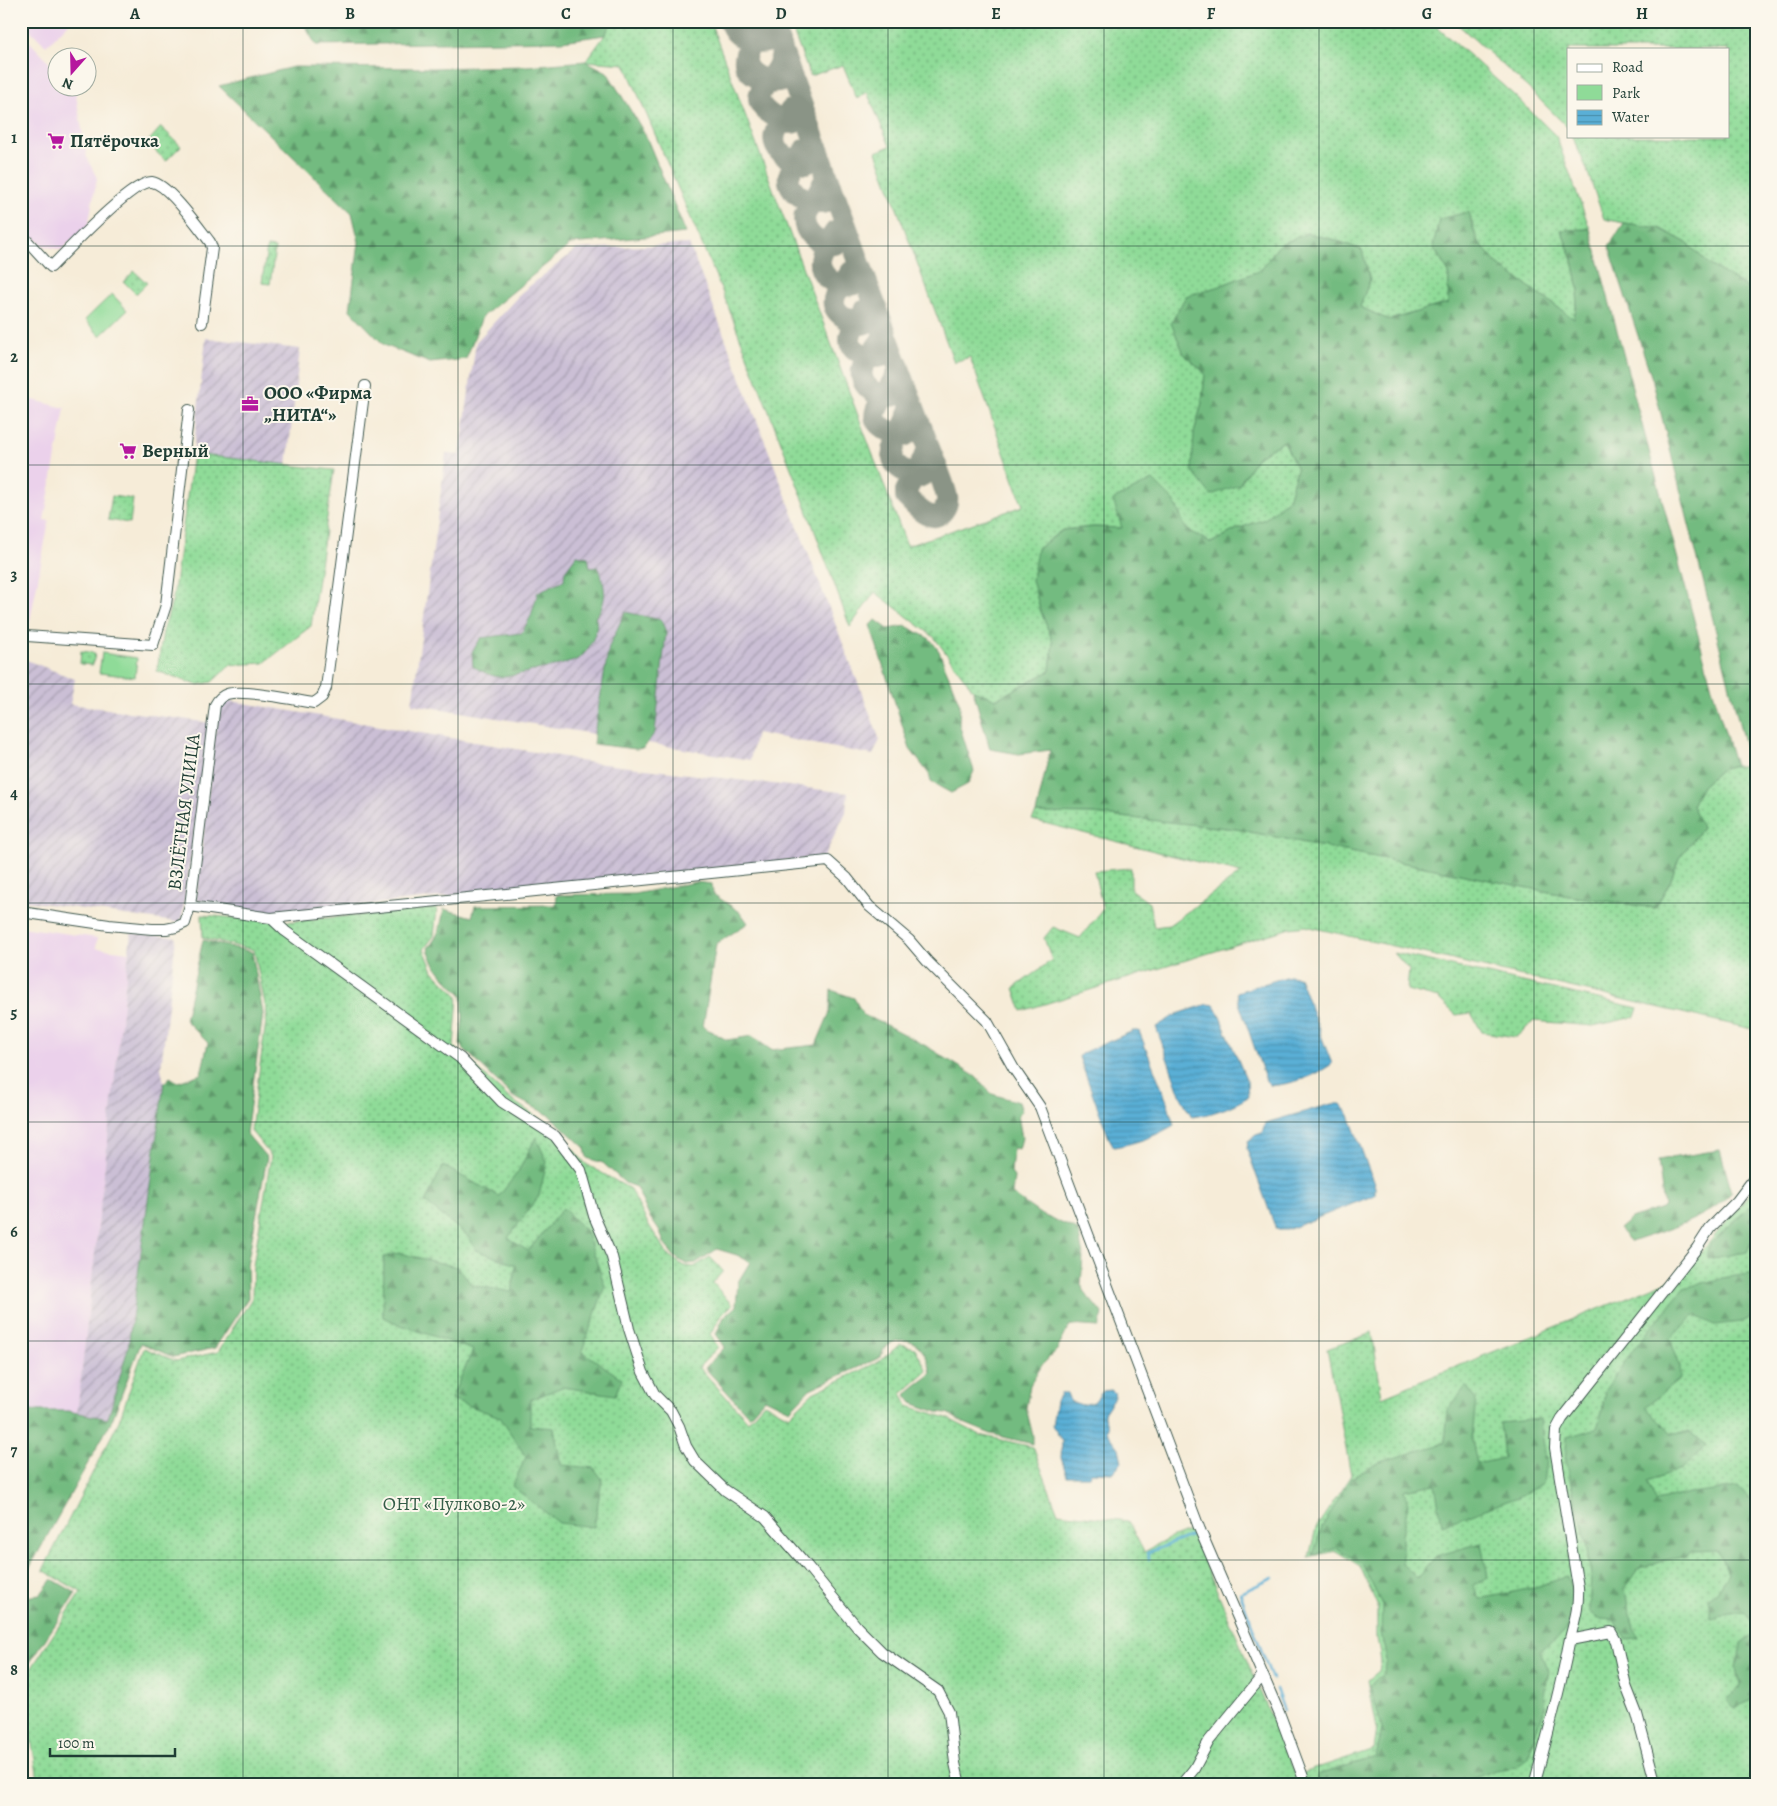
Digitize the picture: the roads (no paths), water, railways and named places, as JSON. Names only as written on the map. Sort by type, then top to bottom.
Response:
[{"type":"street","points":[[21,234],[51,267],[123,196],[144,183],[154,182],[168,191],[210,242],[212,248],[202,323]]},
{"type":"street","name":"ВЗЛЁТНАЯ УЛИЦА","points":[[21,912],[109,925],[152,929],[176,927],[185,922],[190,906],[215,705],[219,698],[227,694],[242,692],[314,703],[322,697],[326,688],[365,386]]},
{"type":"street","points":[[21,634],[153,645],[166,605],[189,410]]},
{"type":"street","points":[[190,906],[271,918],[828,861],[847,878],[869,906],[909,940],[927,961],[987,1021],[1014,1069],[1040,1107],[1200,1530],[1280,1715],[1306,1785]]},
{"type":"street","points":[[271,918],[285,931],[460,1058],[502,1102],[555,1136],[580,1170],[594,1216],[612,1256],[629,1330],[643,1372],[656,1395],[671,1411],[686,1446],[695,1461],[726,1490],[764,1517],[857,1627],[882,1652],[938,1691],[949,1712],[955,1763],[960,1785]]},
{"type":"street","points":[[1534,1785],[1548,1738],[1576,1621],[1578,1603],[1578,1587],[1555,1448],[1556,1430],[1562,1419],[1697,1248],[1710,1228],[1737,1201],[1756,1176]]},
{"type":"street","points":[[1570,1640],[1611,1632],[1616,1641],[1626,1686],[1637,1714],[1656,1785]]},
{"type":"street","points":[[1181,1785],[1194,1769],[1209,1741],[1263,1675]]},
{"type":"water","points":[[1289,976],[1299,977],[1332,1064],[1303,1079],[1271,1086],[1266,1081],[1239,1003],[1237,992]]},
{"type":"water","points":[[1208,1004],[1214,1005],[1218,1012],[1247,1081],[1248,1097],[1221,1110],[1192,1117],[1181,1097],[1156,1027],[1177,1014]]},
{"type":"water","points":[[1133,1031],[1139,1031],[1168,1104],[1174,1125],[1145,1139],[1114,1147],[1079,1057],[1082,1053]]},
{"type":"water","points":[[1332,1104],[1341,1104],[1349,1115],[1375,1187],[1375,1195],[1287,1230],[1278,1230],[1274,1224],[1247,1149],[1248,1141],[1262,1133],[1265,1123]]},
{"type":"water","points":[[1111,1390],[1114,1392],[1115,1397],[1104,1413],[1104,1417],[1108,1426],[1107,1432],[1119,1448],[1122,1462],[1112,1473],[1091,1472],[1089,1476],[1067,1476],[1061,1458],[1062,1441],[1052,1425],[1056,1401],[1062,1393],[1067,1393],[1070,1401],[1082,1405],[1094,1402],[1103,1391]]},
{"type":"waterway","points":[[1149,1559],[1147,1553],[1198,1533]]},
{"type":"waterway","points":[[1272,1679],[1240,1593],[1273,1578]]},
{"type":"waterway","points":[[1276,1689],[1284,1711]]},
{"type":"place","name":"Пятёрочка","points":[[56,141]]},
{"type":"place","name":"ООО «Фирма „НИТА“»","points":[[250,404]]},
{"type":"place","name":"Верный","points":[[128,451]]},
{"type":"park label","name":"ОНТ «Пулково-2»","points":[[454,1504]]}]
